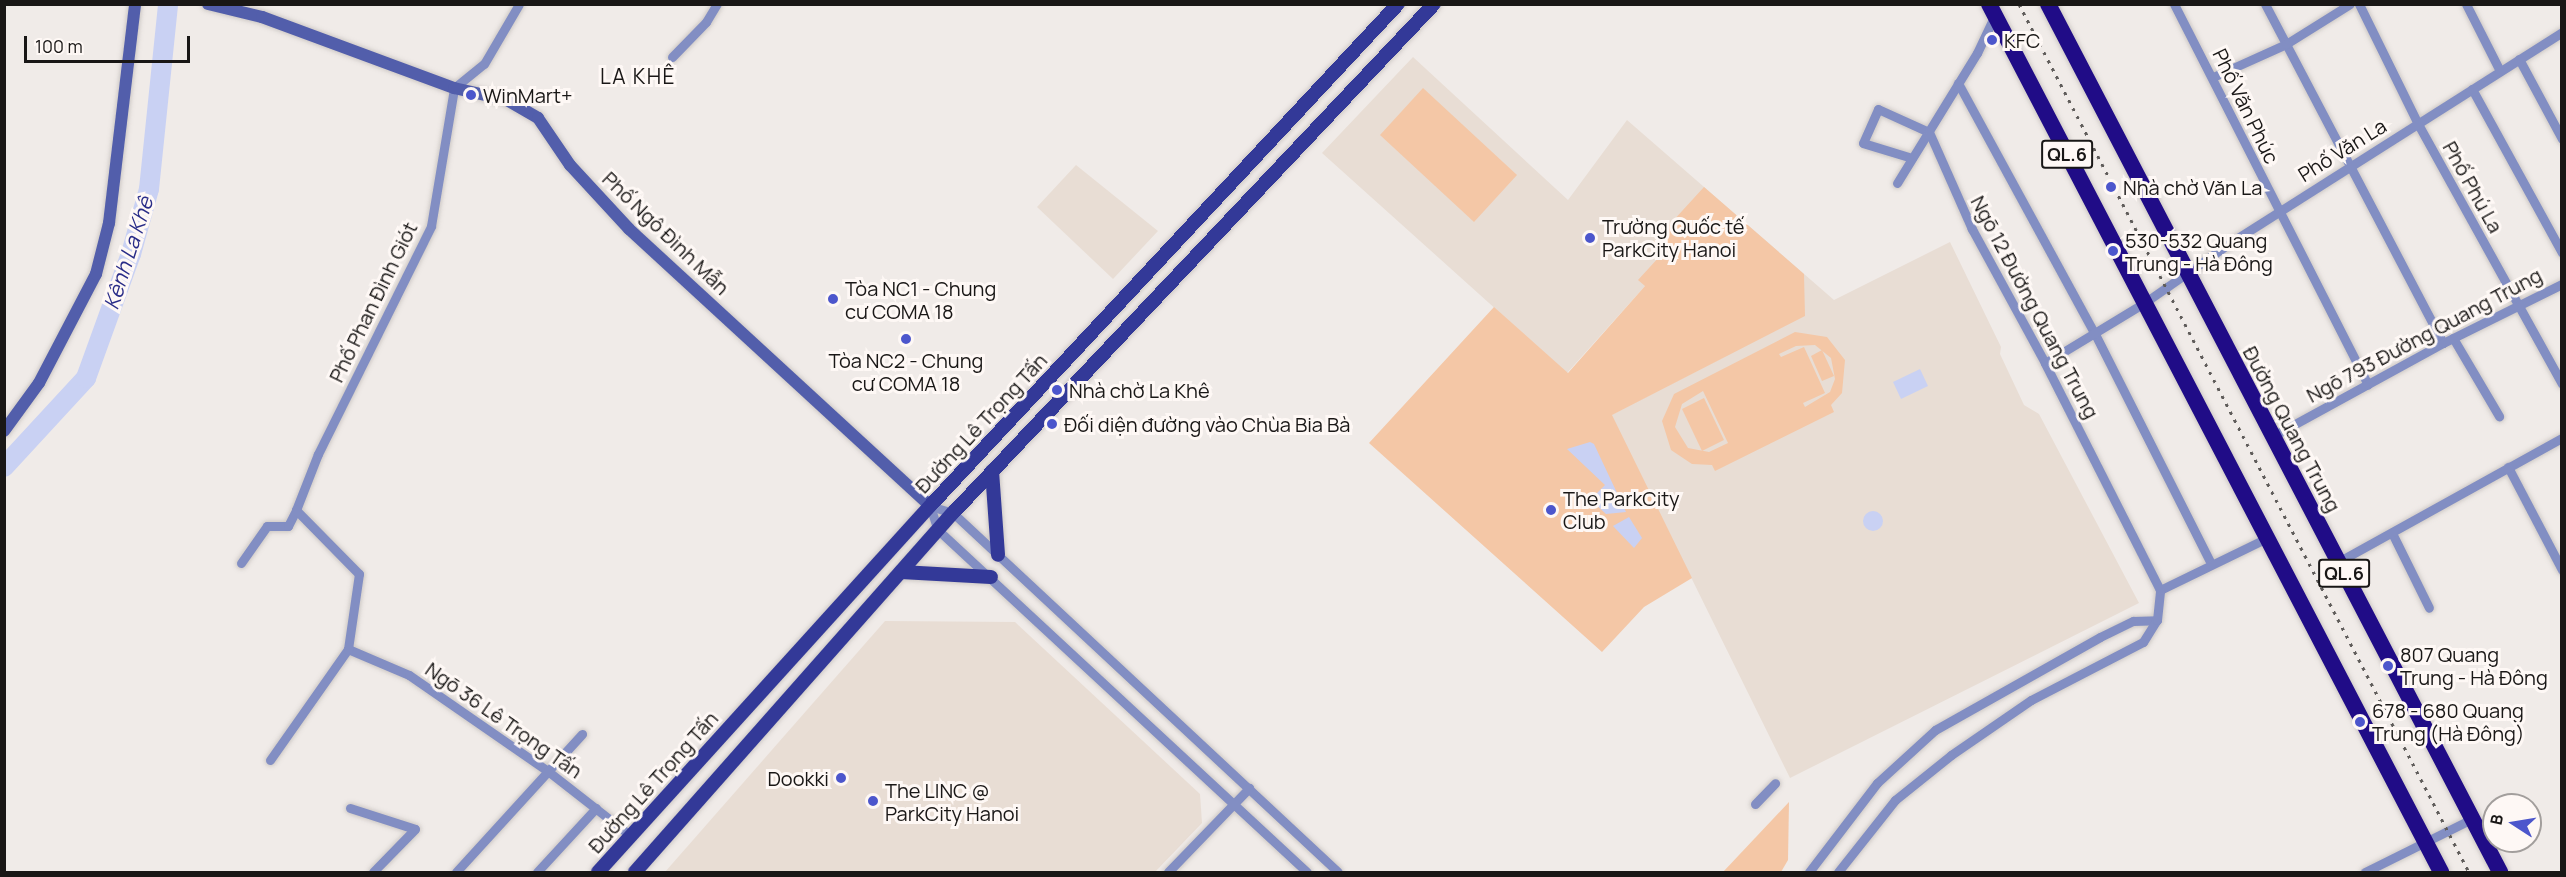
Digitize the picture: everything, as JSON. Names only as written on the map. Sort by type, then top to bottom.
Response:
[{"type":"highway","name":"Đường Quang Trung","points":[[2048,4],[2500,873]]},
{"type":"highway","name":"QL.6","points":[[1992,10],[2441,873]]},
{"type":"main road","name":"Đường Lê Trọng Tấn","points":[[598,873],[930,506],[1398,4]]},
{"type":"main road","name":"Đường Lê Trọng Tấn","points":[[635,873],[821,658],[953,513],[1434,4]]},
{"type":"main road","points":[[992,471],[999,555]]},
{"type":"main road","points":[[901,572],[991,577]]},
{"type":"street","points":[[4,431],[39,382],[96,274],[109,223],[135,4]]},
{"type":"street","name":"Phố Ngô Đình Mẫn","points":[[208,4],[262,17],[454,88],[507,100],[538,118],[570,165],[628,229],[930,506]]},
{"type":"street","points":[[454,88],[484,64],[519,4]]},
{"type":"street","points":[[672,57],[706,22],[717,4]]},
{"type":"street","name":"Phố Văn Phúc","points":[[2174,4],[2278,212],[2368,384]]},
{"type":"street","points":[[2265,4],[2349,168],[2443,343]]},
{"type":"street","points":[[2212,77],[2286,44],[2350,4]]},
{"type":"street","name":"Phố Phú La","points":[[2360,4],[2418,124],[2562,384]]},
{"type":"street","points":[[2466,4],[2500,71]]},
{"type":"street","points":[[1897,183],[1958,83],[1992,10]]},
{"type":"street","name":"Phố Văn La","points":[[2045,363],[2144,303],[2278,212],[2562,32]]},
{"type":"street","points":[[2519,59],[2562,139]]},
{"type":"street","points":[[1958,83],[2094,332],[2211,564]]},
{"type":"street","name":"Phố Phan Đình Giót","points":[[296,510],[318,454],[431,226],[454,88]]},
{"type":"street","points":[[2472,89],[2562,253]]},
{"type":"street","points":[[1912,158],[1863,143],[1878,109],[1929,132]]},
{"type":"street","name":"Ngõ 12 Đường Quang Trung","points":[[1929,132],[1971,229],[2045,363],[2160,590]]},
{"type":"street","name":"Ngõ 793 Đường Quang Trung","points":[[2273,436],[2443,343],[2562,284]]},
{"type":"street","points":[[2453,338],[2499,416]]},
{"type":"street","points":[[2338,562],[2393,535],[2562,438]]},
{"type":"street","points":[[2508,467],[2562,570]]},
{"type":"street","points":[[930,506],[953,513],[1338,873]]},
{"type":"street","points":[[930,506],[938,530],[1307,873]]},
{"type":"street","points":[[241,563],[267,526],[288,526],[296,510],[359,574],[348,649],[270,760]]},
{"type":"street","points":[[2393,535],[2429,608]]},
{"type":"street","points":[[1838,873],[1894,800],[1960,748],[2031,700],[2143,642],[2157,620],[2160,590],[2267,538]]},
{"type":"street","points":[[1809,873],[1877,783],[1935,730],[2100,637],[2133,621],[2157,620]]},
{"type":"street","name":"Ngõ 36 Lê Trọng Tấn","points":[[348,649],[409,675],[549,772],[631,836]]},
{"type":"street","points":[[456,873],[582,734]]},
{"type":"street","points":[[1755,804],[1775,783]]},
{"type":"street","points":[[1168,873],[1249,788]]},
{"type":"street","points":[[350,808],[415,829],[373,873]]},
{"type":"street","points":[[537,873],[596,808]]},
{"type":"street","points":[[2365,873],[2472,819]]},
{"type":"shaded area","points":[[1413,57],[1568,200],[1627,120],[1834,300],[1950,242],[2001,347],[2000,354],[2024,405],[2039,414],[2139,603],[1790,778],[1611,415],[1724,357],[1645,286],[1567,373],[1322,153]]},
{"type":"shaded area","points":[[1423,88],[1517,175],[1474,222],[1380,135]]},
{"type":"shaded area","points":[[1076,165],[1158,231],[1113,279],[1037,207]]},
{"type":"shaded area","name":"The ParkCity Club","points":[[1704,187],[1804,274],[1805,316],[1612,415],[1692,578],[1644,607],[1602,652],[1369,443],[1494,307],[1568,373],[1645,286],[1638,280],[1660,256],[1650,246]]},
{"type":"shaded area","points":[[1795,332],[1827,337],[1845,360],[1842,393],[1831,405],[1834,412],[1715,471],[1712,465],[1692,464],[1671,450],[1662,421],[1674,394]],"holes":[[[1815,345],[1831,358],[1835,379],[1830,392],[1805,407],[1803,403],[1825,393],[1804,347],[1781,357],[1779,354],[1796,346]],[[1703,391],[1728,443],[1709,452],[1688,448],[1675,427],[1682,404]]]},
{"type":"shaded area","points":[[1822,350],[1834,376],[1822,381],[1811,356]]},
{"type":"shaded area","points":[[1704,398],[1724,440],[1702,451],[1682,409]]},
{"type":"shaded area","points":[[885,621],[1015,622],[1200,794],[1202,823],[1155,872],[665,872]]},
{"type":"shaded area","points":[[1789,802],[1788,860],[1781,872],[1723,872]]},
{"type":"water","points":[[1920,369],[1928,386],[1901,399],[1893,382]]},
{"type":"water","points":[[1590,442],[1594,444],[1626,512],[1606,514],[1593,502],[1593,497],[1605,485],[1567,449]]},
{"type":"water","points":[[1869,511],[1877,511],[1883,517],[1883,525],[1877,531],[1869,531],[1863,525],[1863,517]]},
{"type":"water","points":[[1629,517],[1642,538],[1634,548],[1613,526]]},
{"type":"waterway","name":"Kênh La Khê","points":[[4,467],[86,378],[131,254],[149,189],[168,4]]},
{"type":"railway","points":[[2019,4],[2469,872]]},
{"type":"place","name":"KFC","points":[[1992,40]]},
{"type":"place","name":"WinMart+","points":[[471,95]]},
{"type":"place","name":"Nhà chờ Văn La","points":[[2111,187]]},
{"type":"place","name":"Trường Quốc tế ParkCity Hanoi","points":[[1590,238]]},
{"type":"place","name":"530-532 Quang Trung - Hà Đông","points":[[2113,251]]},
{"type":"place","name":"Tòa NC1 - Chung cư COMA 18","points":[[833,299]]},
{"type":"place","name":"Tòa NC2 - Chung cư COMA 18","points":[[906,339]]},
{"type":"place","name":"Nhà chờ La Khê","points":[[1057,390]]},
{"type":"place","name":"Đối diện đường vào Chùa Bia Bà","points":[[1052,424]]},
{"type":"place","name":"The ParkCity Club","points":[[1551,510]]},
{"type":"place","name":"807 Quang Trung - Hà Đông","points":[[2388,666]]},
{"type":"place","name":"678 - 680 Quang Trung (Hà Đông)","points":[[2360,722]]},
{"type":"place","name":"Dookki","points":[[841,778]]},
{"type":"place","name":"The LINC @ ParkCity Hanoi","points":[[873,801]]},
{"type":"district","name":"LA KHÊ","points":[[638,76]]}]
